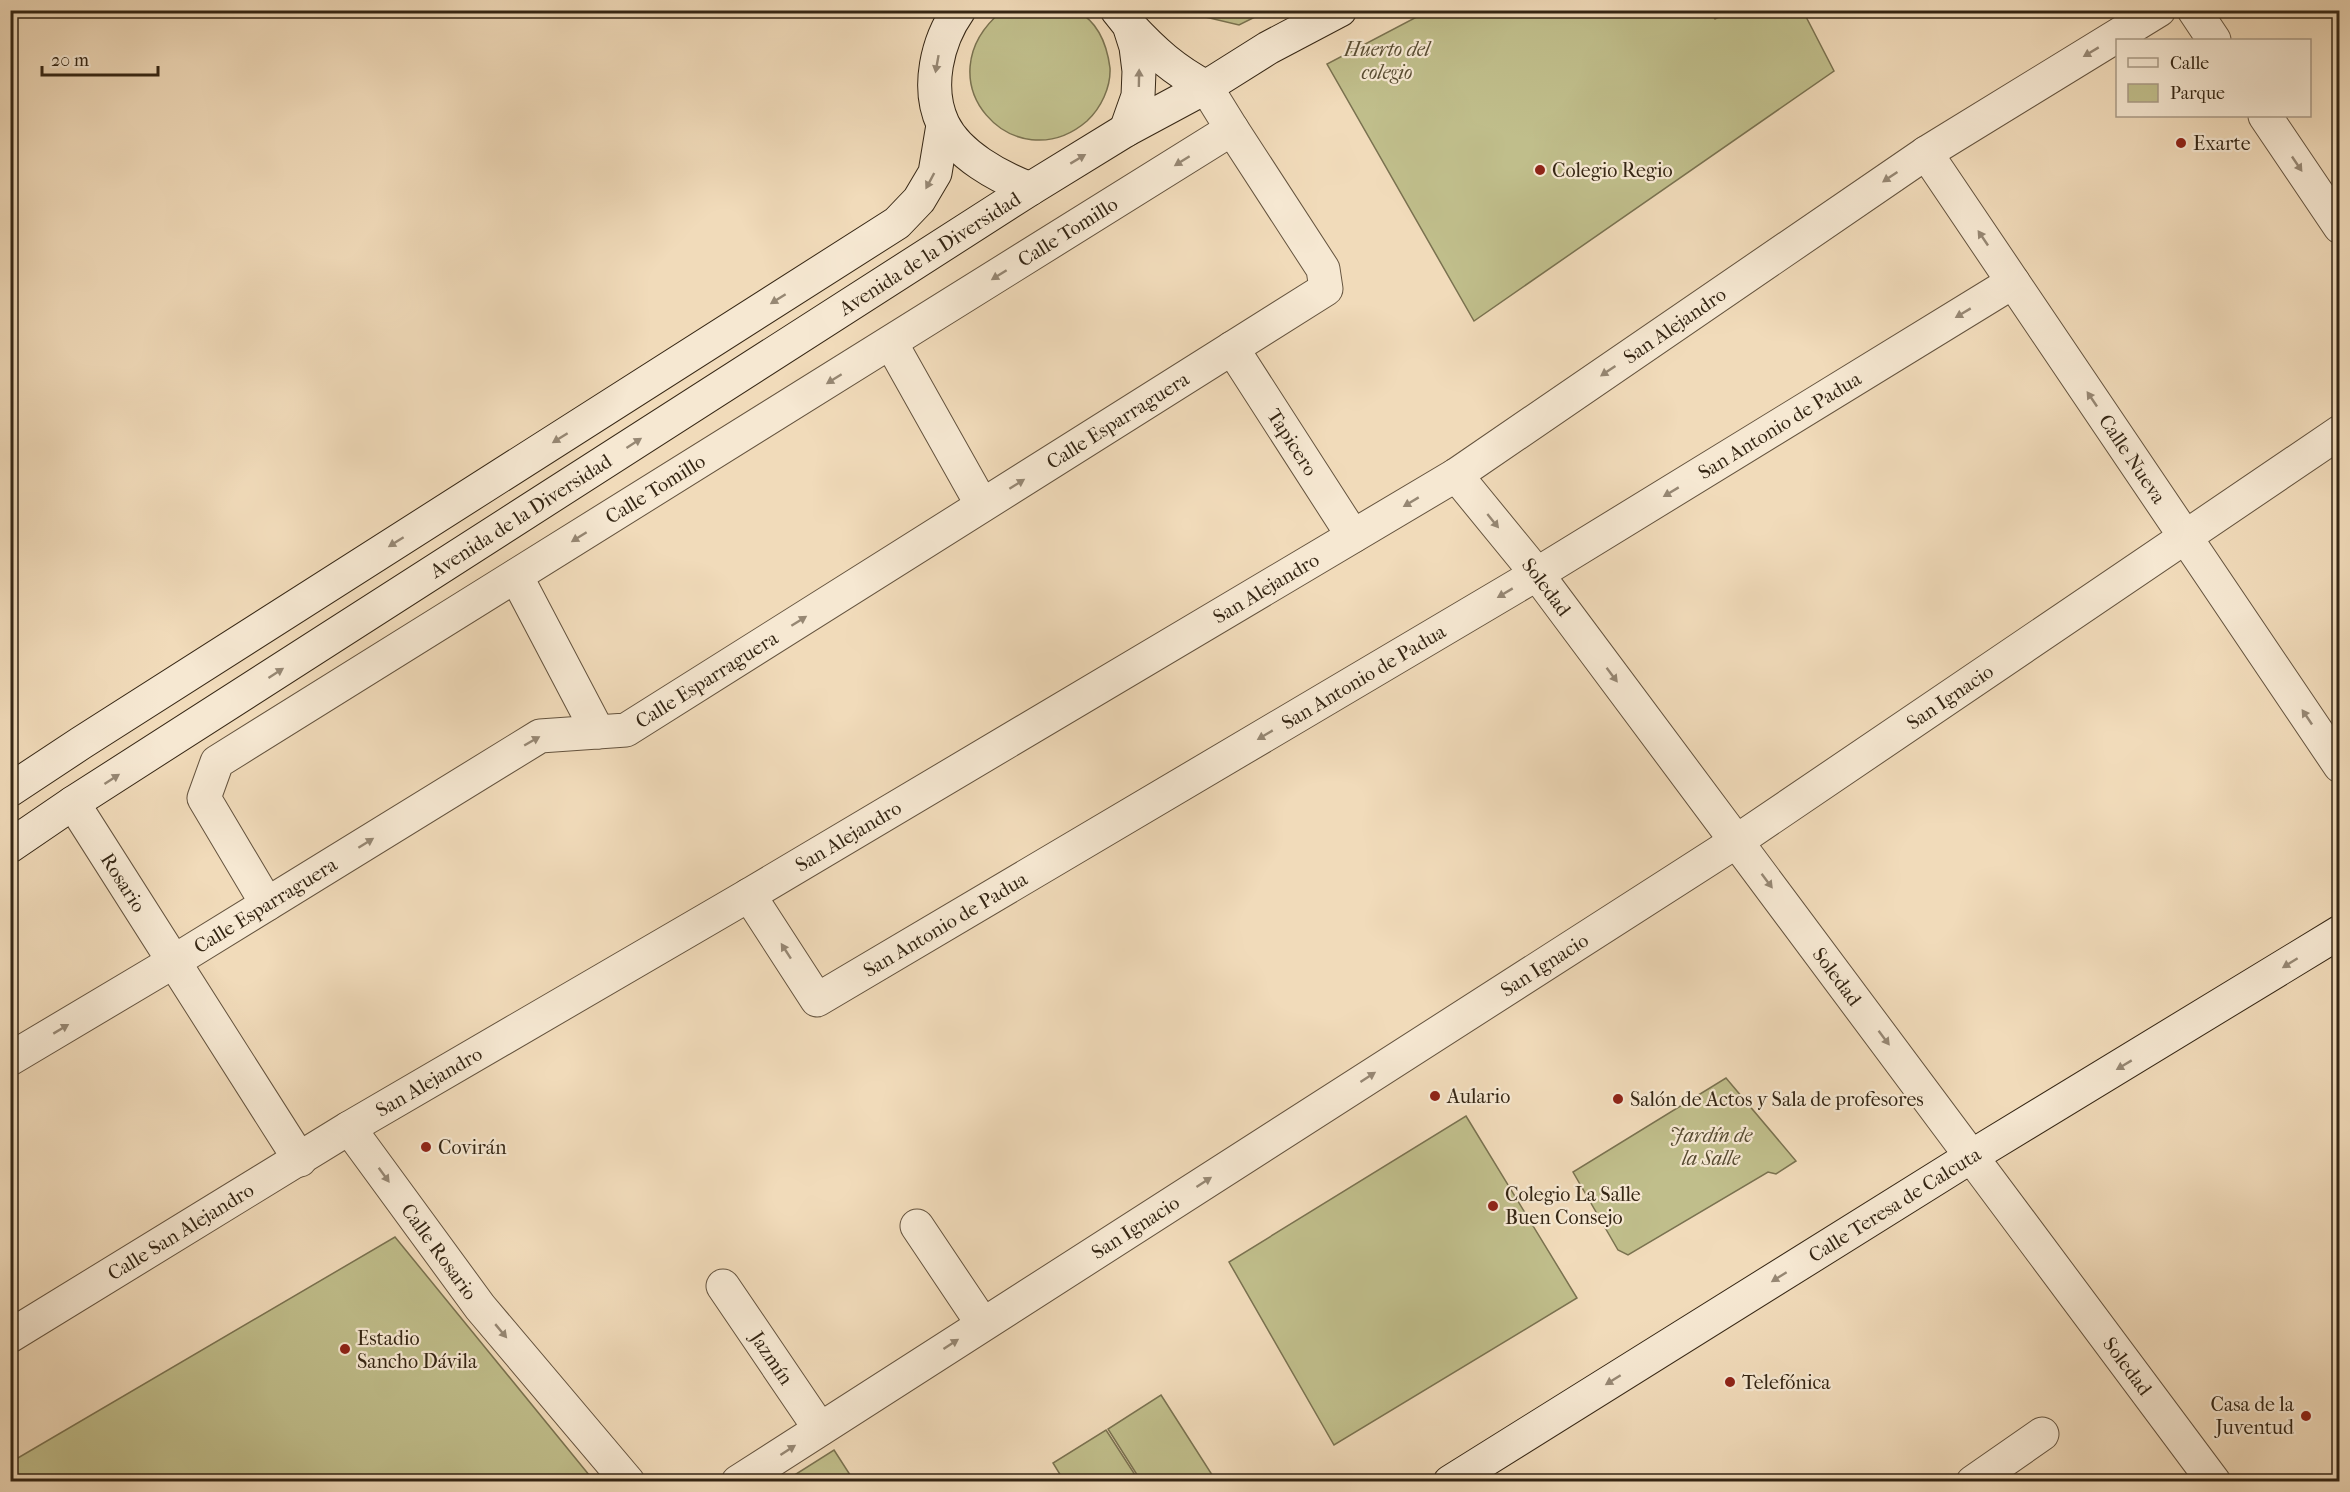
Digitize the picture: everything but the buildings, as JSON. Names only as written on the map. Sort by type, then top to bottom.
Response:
[{"type":"street","name":"Avenida de la Diversidad","points":[[10,790],[91,736],[897,223],[919,200],[934,173],[943,125],[935,75],[940,47],[959,10]]},
{"type":"street","name":"Avenida de la Diversidad","points":[[10,846],[73,803],[1030,189],[1126,130],[1206,87],[1268,48],[1340,10]]},
{"type":"street","name":"San Alejandro","points":[[349,1128],[749,895],[1456,475],[1926,153],[2159,10]]},
{"type":"street","points":[[2194,10],[2213,39]]},
{"type":"street","points":[[1123,18],[1155,53],[1180,73],[1206,87],[1232,129]]},
{"type":"street","points":[[1123,18],[1136,46],[1139,71],[1138,96],[1126,130]]},
{"type":"street","points":[[2266,117],[2340,227]]},
{"type":"street","name":"Avenida de la Diversidad","points":[[943,125],[962,148],[982,165],[1005,179],[1030,189]]},
{"type":"street","name":"Calle Esparraguera","points":[[10,1059],[173,962],[540,736],[626,730],[1326,289],[1323,269],[1232,129]]},
{"type":"street","name":"Calle Tomillo","points":[[267,904],[204,798],[217,762],[1232,129]]},
{"type":"street","name":"Calle Nueva","points":[[1926,153],[2340,766]]},
{"type":"street","name":"San Antonio de Padua","points":[[749,895],[817,1000],[1537,574],[2013,282]]},
{"type":"street","points":[[891,343],[982,505]]},
{"type":"street","name":"Tapicero","points":[[1232,348],[1353,536]]},
{"type":"street","name":"San Ignacio","points":[[738,1482],[982,1323],[1737,841],[2340,432]]},
{"type":"street","name":"Soledad","points":[[1456,475],[1537,574],[2214,1482]]},
{"type":"street","points":[[516,576],[598,732]]},
{"type":"street","name":"Rosario","points":[[73,803],[300,1160]]},
{"type":"street","name":"Calle Teresa de Calcuta","points":[[1450,1482],[1972,1156],[2340,932]]},
{"type":"street","name":"Calle San Alejandro","points":[[10,1336],[349,1128]]},
{"type":"street","name":"Calle Rosario","points":[[349,1128],[480,1307],[628,1482]]},
{"type":"street","points":[[917,1226],[982,1323]]},
{"type":"street","name":"Jazmín","points":[[723,1286],[820,1429]]},
{"type":"street","points":[[1973,1482],[2042,1434]]},
{"type":"green space","points":[[1002,11],[1077,11],[1091,21],[1107,51],[1110,75],[1104,97],[1097,110],[1087,121],[1059,137],[1032,140],[1007,132],[986,115],[973,92],[970,66],[979,38]]},
{"type":"green space","points":[[1180,11],[1267,11],[1239,25]]},
{"type":"green space","name":"Colegio Regio","points":[[1428,11],[1710,11],[1715,19],[1731,11],[1803,11],[1834,71],[1474,321],[1327,64]]},
{"type":"green space","name":"Jardín de la Salle","points":[[1726,1078],[1796,1161],[1776,1174],[1768,1172],[1628,1255],[1618,1250],[1573,1172]]},
{"type":"green space","points":[[1466,1116],[1577,1298],[1334,1445],[1229,1262]]},
{"type":"green space","name":"Estadio Sancho Dávila","points":[[395,1237],[594,1481],[11,1481],[11,1462]]},
{"type":"green space","points":[[1161,1395],[1216,1481],[1141,1481],[1108,1429]]},
{"type":"green space","points":[[1106,1430],[1139,1481],[1064,1481],[1053,1463]]},
{"type":"green space","points":[[834,1450],[854,1481],[785,1481]]},
{"type":"place","name":"Exarte","points":[[2181,143]]},
{"type":"place","name":"Colegio Regio","points":[[1540,170]]},
{"type":"place","name":"Aulario","points":[[1435,1096]]},
{"type":"place","name":"Salón de Actos y Sala de profesores","points":[[1618,1099]]},
{"type":"place","name":"Covirán","points":[[426,1147]]},
{"type":"place","name":"Colegio La Salle Buen Consejo","points":[[1493,1206]]},
{"type":"place","name":"Estadio Sancho Dávila","points":[[345,1349]]},
{"type":"place","name":"Telefónica","points":[[1730,1382]]},
{"type":"place","name":"Casa de la Juventud","points":[[2306,1416]]},
{"type":"park label","name":"Huerto del colegio","points":[[1387,60]]}]
